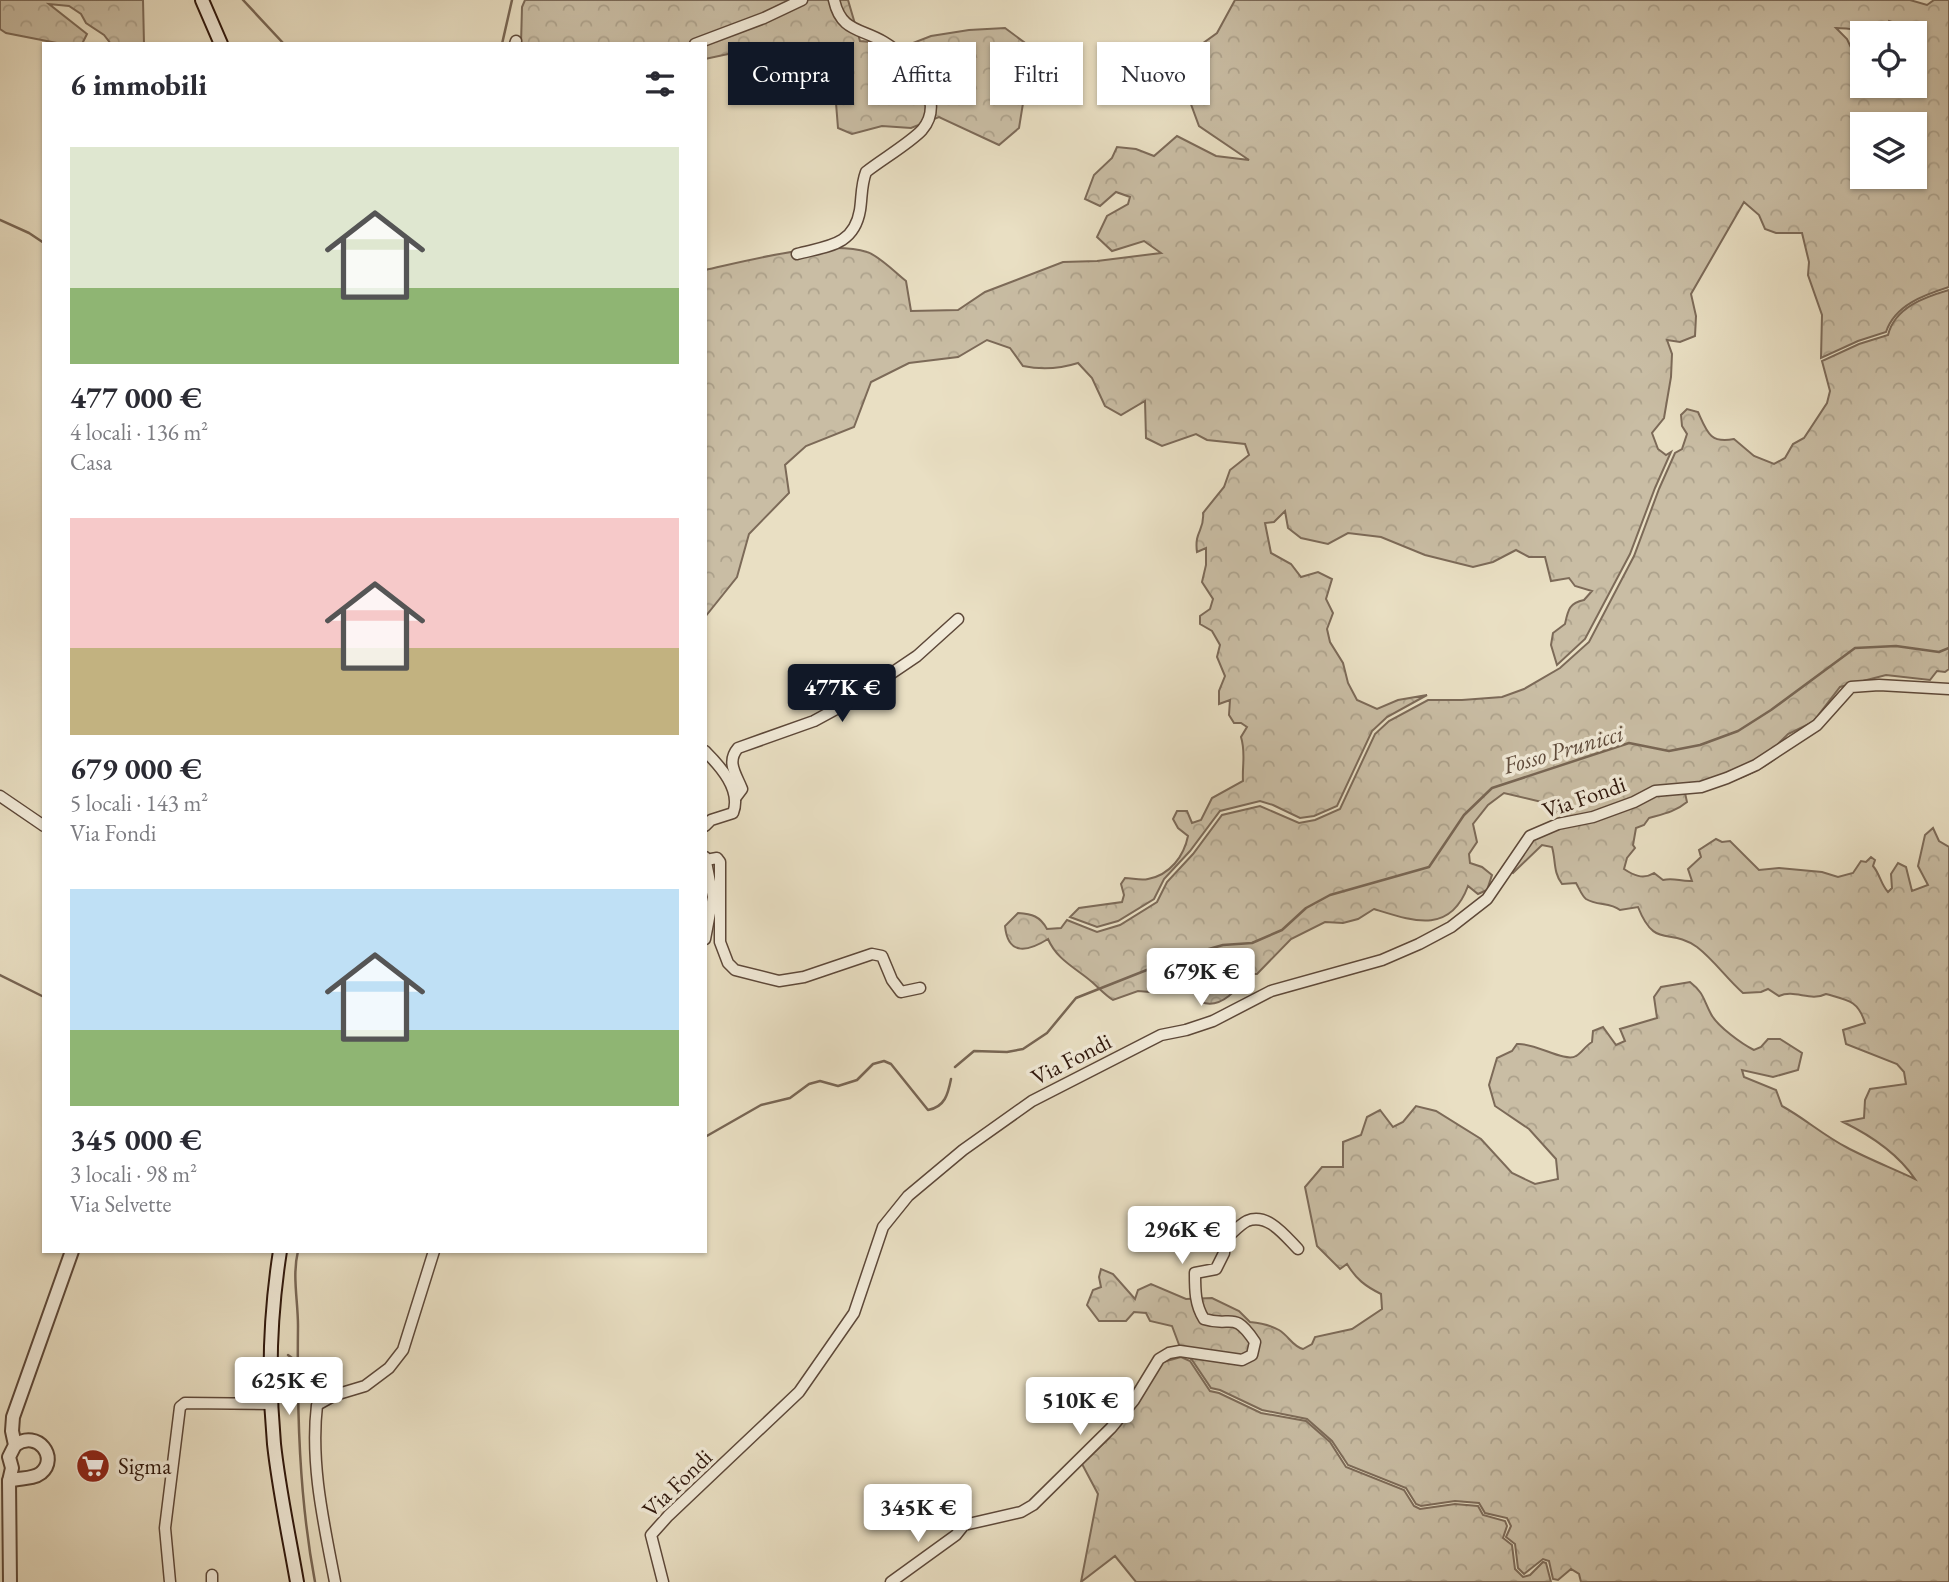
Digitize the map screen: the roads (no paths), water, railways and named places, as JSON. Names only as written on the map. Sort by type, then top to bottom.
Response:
[{"type":"street","points":[[202,0],[220,42]]},
{"type":"street","points":[[700,42],[803,0]]},
{"type":"street","points":[[797,254],[838,244],[849,236],[860,212],[862,182],[866,172],[922,129],[931,113],[930,98],[918,74],[884,42],[857,32],[846,23],[836,10],[834,0]]},
{"type":"street","points":[[707,824],[711,820],[733,813],[736,797],[741,789],[731,763],[738,748],[814,721],[849,702],[917,656],[958,620]]},
{"type":"street","name":"Via Fondi","points":[[663,1582],[652,1535],[668,1516],[799,1392],[854,1313],[883,1227],[903,1202],[963,1150],[1014,1113],[1071,1079],[1093,1071],[1161,1035],[1213,1021],[1272,991],[1382,960],[1419,944],[1451,927],[1487,899],[1530,836],[1559,824],[1634,802],[1655,790],[1701,787],[1756,765],[1817,725],[1851,688],[1879,685],[1949,689]]},
{"type":"street","points":[[707,753],[726,776],[736,797]]},
{"type":"street","points":[[0,796],[42,825]]},
{"type":"street","points":[[707,859],[717,858],[720,862],[720,942],[728,963],[735,970],[779,981],[804,977],[872,954],[882,956],[892,980],[901,992],[920,988]]},
{"type":"street","points":[[707,864],[713,897],[707,928]]},
{"type":"street","points":[[891,1582],[956,1535],[964,1525],[1021,1512],[1033,1504],[1111,1428],[1134,1400],[1159,1359],[1180,1351],[1242,1360],[1252,1355],[1255,1342],[1246,1328],[1231,1320],[1212,1322],[1204,1319],[1199,1310],[1195,1273],[1216,1269],[1224,1254],[1225,1239],[1248,1221],[1263,1220],[1276,1227],[1298,1250]]},
{"type":"street","points":[[20,1442],[12,1431],[13,1417],[71,1253]]},
{"type":"street","points":[[280,1253],[273,1296],[271,1404],[275,1447],[297,1582]]},
{"type":"street","points":[[335,1582],[321,1510],[315,1451],[317,1405],[335,1395],[365,1386],[389,1368],[403,1350],[434,1253]]},
{"type":"street","points":[[170,1582],[166,1528],[180,1407],[186,1403],[271,1404]]},
{"type":"street","points":[[14,1475],[34,1477],[45,1469],[47,1463],[46,1450],[36,1441],[20,1442]]},
{"type":"street","points":[[9,1582],[14,1475],[9,1457],[20,1442]]},
{"type":"waterway","points":[[243,0],[282,42]]},
{"type":"waterway","points":[[502,42],[512,0]]},
{"type":"waterway","points":[[0,220],[42,242]]},
{"type":"waterway","name":"Fosso Prunicci","points":[[955,1067],[974,1051],[1007,1052],[1023,1049],[1047,1033],[1076,998],[1177,958],[1223,945],[1252,943],[1282,930],[1306,908],[1330,895],[1429,867],[1464,815],[1492,788],[1629,743],[1669,751],[1700,745],[1738,731],[1855,648],[1896,646],[1939,652],[1949,648]]},
{"type":"waterway","points":[[0,975],[42,996]]},
{"type":"waterway","name":"Fosso Prunicci","points":[[707,1136],[761,1105],[790,1098],[809,1084],[820,1081],[838,1086],[857,1080],[873,1064],[884,1061],[891,1064],[928,1110],[942,1103],[951,1079]]},
{"type":"waterway","points":[[298,1253],[295,1279],[300,1454],[305,1518],[315,1582]]},
{"type":"waterway","points":[[288,1355],[296,1361]]},
{"type":"place","name":"Sigma","points":[[93,1466]]}]
